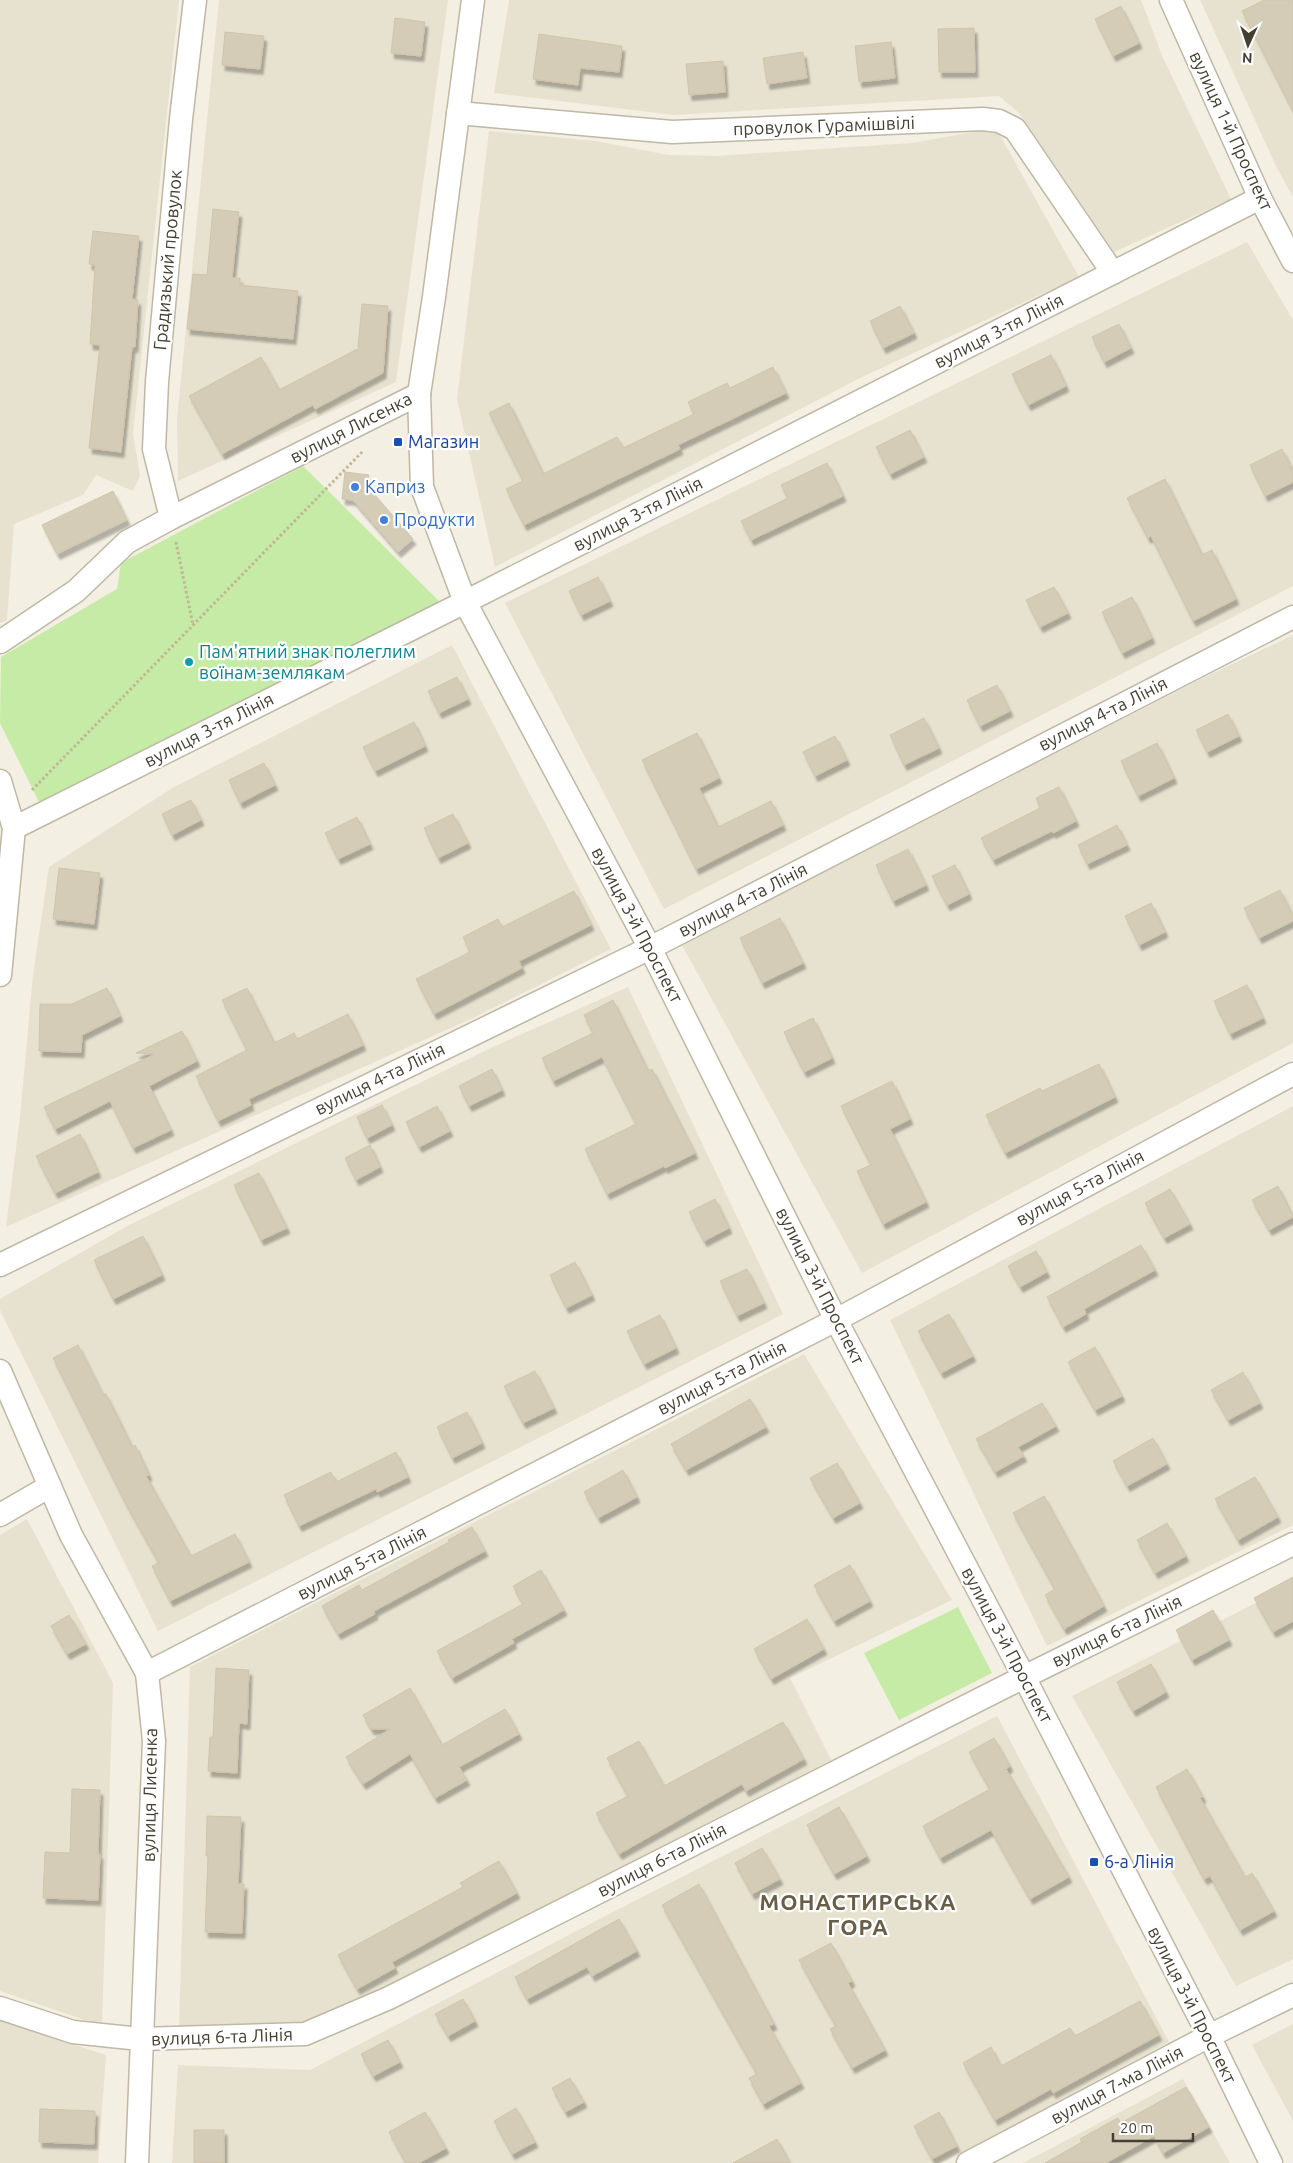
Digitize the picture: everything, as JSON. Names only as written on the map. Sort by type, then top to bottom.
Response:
[{"type":"street","name":"Градизький провулок","points":[[171,518],[154,449],[180,128],[195,0]]},
{"type":"street","name":"вулиця Лисенка","points":[[0,642],[76,591],[127,542],[171,518],[419,394],[434,297],[473,0]]},
{"type":"street","name":"вулиця 1-й Проспект","points":[[1171,0],[1260,198],[1293,261]]},
{"type":"street","name":"провулок Гурамішвілі","points":[[458,113],[672,132],[983,119],[999,121],[1015,129],[1113,273]]},
{"type":"street","name":"вулиця 3-тя Лінія","points":[[12,820],[465,602],[1260,198]]},
{"type":"street","name":"вулиця 3-й Проспект","points":[[419,394],[422,487],[465,602],[650,948],[836,1320],[1024,1677],[1209,2036],[1271,2163]]},
{"type":"street","name":"вулиця 4-та Лінія","points":[[0,1265],[650,948],[1293,617]]},
{"type":"street","points":[[0,781],[12,820],[0,975]]},
{"type":"street","name":"вулиця 5-та Лінія","points":[[147,1673],[836,1320],[1293,1074]]},
{"type":"street","name":"вулиця Лисенка","points":[[0,1371],[71,1535],[147,1673],[154,1741],[136,2163]]},
{"type":"street","points":[[0,1515],[50,1486]]},
{"type":"street","name":"вулиця 6-та Лінія","points":[[0,2008],[73,2032],[140,2039],[305,2034],[389,1998],[1024,1677],[1293,1544]]},
{"type":"street","name":"вулиця 7-ма Лінія","points":[[968,2163],[1209,2036],[1293,1995]]},
{"type":"path","points":[[12,820],[193,625],[364,450]]},
{"type":"path","points":[[171,518],[193,625]]},
{"type":"shaded area","points":[[0,0],[179,0],[133,434],[140,476],[133,491],[96,475],[83,495],[14,524],[7,620],[0,623]]},
{"type":"shaded area","points":[[219,0],[448,0],[396,382],[178,481],[177,419]]},
{"type":"shaded area","points":[[509,0],[1141,0],[1163,58],[1231,199],[1114,252],[1019,113],[999,96],[674,115],[494,93]]},
{"type":"shaded area","points":[[1200,0],[1293,0],[1293,197],[1276,166]]},
{"type":"shaded area","points":[[996,128],[1079,277],[864,376],[495,567],[457,399],[489,131],[596,141],[668,155],[717,156],[912,143]]},
{"type":"shaded area","points":[[1247,242],[1293,320],[1293,586],[664,909],[505,603]]},
{"type":"shaded area","points":[[1293,635],[1293,1043],[862,1273],[682,945],[1205,677]]},
{"type":"shaded area","points":[[452,645],[611,949],[473,1018],[6,1227],[20,1117],[33,975],[49,867],[174,787]]},
{"type":"shaded area","points":[[628,987],[783,1314],[158,1631],[0,1310],[0,1299],[129,1225],[493,1047]]},
{"type":"shaded area","points":[[1293,1106],[1293,1525],[1047,1646],[890,1320]]},
{"type":"shaded area","points":[[804,1354],[952,1600],[790,1678],[831,1760],[310,2026],[179,2026],[190,1667]]},
{"type":"shaded area","points":[[27,1519],[113,1683],[102,2026],[0,1991],[0,1535]]},
{"type":"shaded area","points":[[1293,1584],[1293,1959],[1236,1986],[1072,1696]]},
{"type":"shaded area","points":[[997,1716],[1169,2042],[942,2163],[172,2163],[178,2065],[310,2070],[613,1912]]},
{"type":"shaded area","points":[[0,2021],[106,2055],[98,2163],[0,2163]]},
{"type":"shaded area","points":[[1293,2024],[1293,2121],[1252,2045]]},
{"type":"shaded area","points":[[1183,2079],[1230,2163],[1023,2163]]},
{"type":"green space","points":[[303,466],[440,602],[41,806],[0,723],[1,657],[117,589],[121,563]]},
{"type":"green space","points":[[958,1607],[992,1673],[899,1720],[864,1653]]},
{"type":"building","points":[[1264,0],[1293,0],[1293,111],[1242,11]]},
{"type":"building","points":[[1121,6],[1139,43],[1113,56],[1095,19]]},
{"type":"building","points":[[395,18],[425,22],[421,56],[391,53]]},
{"type":"building","points":[[974,28],[975,72],[939,72],[938,29]]},
{"type":"building","points":[[225,32],[264,36],[260,69],[222,65]]},
{"type":"building","points":[[539,34],[622,46],[619,72],[580,68],[578,85],[533,79]]},
{"type":"building","points":[[891,42],[895,78],[859,82],[855,46]]},
{"type":"building","points":[[803,52],[807,78],[767,84],[763,58]]},
{"type":"building","points":[[723,61],[725,92],[689,95],[686,64]]},
{"type":"building","points":[[213,209],[239,212],[232,278],[240,278],[240,285],[298,291],[293,339],[187,329],[193,274],[207,275]]},
{"type":"building","points":[[93,231],[139,236],[132,299],[138,300],[135,347],[132,347],[121,452],[89,448],[100,345],[90,344],[95,265],[89,264]]},
{"type":"building","points":[[362,304],[388,306],[383,373],[315,409],[313,405],[222,454],[189,396],[261,357],[279,390],[361,347],[358,347]]},
{"type":"building","points":[[900,306],[914,333],[883,348],[870,321]]},
{"type":"building","points":[[1119,324],[1131,348],[1104,362],[1092,337]]},
{"type":"building","points":[[1051,355],[1066,386],[1028,405],[1012,374]]},
{"type":"building","points":[[773,367],[786,393],[678,445],[680,449],[524,525],[506,489],[523,481],[489,413],[509,403],[543,474],[617,437],[623,448],[694,414],[688,402],[727,383],[730,388]]},
{"type":"building","points":[[910,430],[924,457],[890,474],[876,447]]},
{"type":"building","points":[[1282,449],[1293,471],[1293,482],[1265,496],[1250,465]]},
{"type":"building","points":[[827,463],[843,496],[751,540],[741,521],[788,498],[781,485]]},
{"type":"building","points":[[345,472],[369,475],[367,486],[413,539],[398,552],[353,500],[342,499]]},
{"type":"building","points":[[1165,479],[1202,555],[1212,550],[1236,599],[1193,621],[1151,536],[1148,538],[1127,498]]},
{"type":"building","points":[[113,491],[127,520],[57,554],[42,525]]},
{"type":"building","points":[[598,577],[610,601],[581,615],[569,591]]},
{"type":"building","points":[[1054,587],[1068,613],[1040,627],[1026,600]]},
{"type":"building","points":[[1132,597],[1152,638],[1122,653],[1102,612]]},
{"type":"building","points":[[457,677],[468,699],[439,713],[428,691]]},
{"type":"building","points":[[997,685],[1010,711],[980,726],[967,700]]},
{"type":"building","points":[[1228,714],[1239,736],[1207,752],[1196,730]]},
{"type":"building","points":[[924,718],[939,748],[904,765],[890,735]]},
{"type":"building","points":[[414,722],[425,746],[375,771],[363,747]]},
{"type":"building","points":[[697,733],[719,778],[699,788],[718,827],[771,801],[783,825],[696,869],[642,760]]},
{"type":"building","points":[[835,736],[847,760],[815,776],[803,752]]},
{"type":"building","points":[[1157,743],[1174,778],[1138,796],[1121,761]]},
{"type":"building","points":[[264,763],[275,785],[240,803],[229,780]]},
{"type":"building","points":[[1059,787],[1076,821],[993,860],[981,838],[1040,808],[1036,798]]},
{"type":"building","points":[[191,800],[201,820],[172,835],[162,814]]},
{"type":"building","points":[[453,814],[468,843],[438,858],[424,828]]},
{"type":"building","points":[[357,817],[370,844],[338,859],[325,833]]},
{"type":"building","points":[[1117,825],[1127,845],[1087,864],[1078,845]]},
{"type":"building","points":[[908,849],[926,885],[893,901],[876,865]]},
{"type":"building","points":[[955,865],[969,894],[947,905],[932,876]]},
{"type":"building","points":[[59,868],[100,873],[94,924],[53,919]]},
{"type":"building","points":[[1280,890],[1293,916],[1293,921],[1259,938],[1244,908]]},
{"type":"building","points":[[574,891],[591,925],[519,961],[522,968],[434,1014],[416,979],[470,952],[463,937],[498,919],[502,927]]},
{"type":"building","points":[[1151,903],[1165,932],[1139,945],[1125,916]]},
{"type":"building","points":[[780,918],[803,963],[762,983],[740,938]]},
{"type":"building","points":[[1247,985],[1263,1018],[1230,1034],[1214,1001]]},
{"type":"building","points":[[107,988],[120,1016],[82,1035],[81,1052],[39,1051],[40,1004],[72,1004]]},
{"type":"building","points":[[247,988],[274,1043],[294,1033],[297,1039],[348,1014],[363,1045],[249,1099],[251,1105],[218,1121],[196,1076],[247,1050],[222,1000]]},
{"type":"building","points":[[613,1000],[648,1071],[652,1069],[695,1153],[607,1194],[585,1149],[636,1124],[602,1057],[553,1081],[542,1058],[593,1033],[584,1015]]},
{"type":"building","points":[[813,1018],[832,1058],[804,1072],[784,1032]]},
{"type":"building","points":[[182,1031],[197,1061],[149,1086],[171,1130],[133,1148],[110,1101],[55,1129],[44,1107],[155,1054],[136,1053]]},
{"type":"building","points":[[1099,1064],[1115,1097],[1005,1153],[986,1115],[1040,1088],[1042,1091]]},
{"type":"building","points":[[492,1069],[502,1090],[469,1106],[459,1086]]},
{"type":"building","points":[[892,1081],[910,1119],[890,1129],[926,1202],[883,1224],[857,1171],[871,1165],[841,1106]]},
{"type":"building","points":[[382,1105],[392,1125],[367,1138],[357,1117]]},
{"type":"building","points":[[437,1106],[450,1131],[419,1147],[406,1122]]},
{"type":"building","points":[[80,1134],[98,1172],[55,1193],[36,1156]]},
{"type":"building","points":[[370,1145],[380,1167],[356,1180],[345,1158]]},
{"type":"building","points":[[259,1173],[287,1228],[261,1240],[234,1185]]},
{"type":"building","points":[[1278,1186],[1293,1217],[1269,1230],[1252,1200]]},
{"type":"building","points":[[1170,1189],[1190,1224],[1164,1238],[1145,1203]]},
{"type":"building","points":[[715,1199],[729,1228],[704,1241],[689,1212]]},
{"type":"building","points":[[143,1236],[162,1275],[113,1299],[94,1260]]},
{"type":"building","points":[[1141,1245],[1155,1270],[1084,1309],[1086,1314],[1063,1327],[1047,1297]]},
{"type":"building","points":[[1036,1251],[1047,1272],[1020,1287],[1008,1266]]},
{"type":"building","points":[[575,1262],[592,1295],[566,1308],[550,1275]]},
{"type":"building","points":[[747,1269],[764,1303],[737,1316],[720,1281]]},
{"type":"building","points":[[949,1314],[973,1356],[941,1373],[918,1331]]},
{"type":"building","points":[[660,1315],[676,1348],[644,1364],[627,1331]]},
{"type":"building","points":[[78,1345],[103,1395],[106,1394],[132,1447],[135,1445],[149,1475],[146,1476],[191,1556],[235,1534],[249,1562],[170,1601],[152,1566],[159,1563],[125,1502],[53,1358]]},
{"type":"building","points":[[1095,1347],[1122,1396],[1095,1410],[1068,1362]]},
{"type":"building","points":[[535,1371],[554,1408],[523,1423],[504,1386]]},
{"type":"building","points":[[1243,1372],[1260,1403],[1228,1420],[1211,1390]]},
{"type":"building","points":[[750,1399],[766,1427],[686,1470],[671,1444]]},
{"type":"building","points":[[1042,1403],[1056,1426],[1018,1447],[1024,1456],[995,1472],[976,1439]]},
{"type":"building","points":[[467,1412],[482,1443],[452,1458],[437,1427]]},
{"type":"building","points":[[1153,1438],[1167,1464],[1127,1486],[1113,1461]]},
{"type":"building","points":[[396,1452],[408,1477],[377,1492],[376,1489],[299,1526],[284,1495],[331,1472],[336,1482]]},
{"type":"building","points":[[837,1463],[860,1503],[833,1518],[810,1478]]},
{"type":"building","points":[[623,1470],[637,1497],[598,1518],[584,1492]]},
{"type":"building","points":[[1255,1477],[1278,1517],[1238,1540],[1215,1499]]},
{"type":"building","points":[[1044,1496],[1104,1606],[1064,1629],[1045,1595],[1055,1589],[1013,1513]]},
{"type":"building","points":[[1167,1523],[1186,1556],[1155,1573],[1137,1540]]},
{"type":"building","points":[[472,1527],[485,1551],[374,1611],[375,1614],[338,1634],[322,1606],[359,1585],[362,1590],[449,1542],[448,1540]]},
{"type":"building","points":[[850,1565],[870,1601],[834,1621],[814,1585]]},
{"type":"building","points":[[541,1570],[564,1610],[512,1639],[514,1643],[452,1678],[437,1651],[523,1604],[513,1586]]},
{"type":"building","points":[[1293,1577],[1293,1621],[1273,1632],[1254,1598]]},
{"type":"building","points":[[1213,1610],[1229,1640],[1192,1660],[1176,1630]]},
{"type":"building","points":[[69,1615],[86,1644],[67,1654],[51,1626]]},
{"type":"building","points":[[807,1619],[824,1649],[771,1679],[754,1649]]},
{"type":"building","points":[[1151,1664],[1166,1692],[1133,1711],[1117,1682]]},
{"type":"building","points":[[216,1668],[249,1670],[247,1724],[239,1723],[237,1773],[208,1771],[210,1737],[213,1737]]},
{"type":"building","points":[[410,1688],[442,1745],[505,1709],[519,1734],[459,1767],[467,1780],[435,1798],[410,1754],[363,1784],[346,1757],[390,1729],[371,1729],[363,1715]]},
{"type":"building","points":[[783,1722],[804,1759],[746,1791],[742,1784],[619,1854],[596,1813],[628,1796],[607,1758],[639,1741],[664,1786]]},
{"type":"building","points":[[994,1738],[1010,1766],[1006,1769],[1069,1877],[1030,1899],[991,1830],[940,1858],[923,1826],[990,1789],[969,1752]]},
{"type":"building","points":[[1187,1769],[1203,1797],[1200,1798],[1245,1877],[1252,1873],[1274,1911],[1240,1930],[1210,1876],[1204,1879],[1156,1787]]},
{"type":"building","points":[[72,1789],[100,1790],[98,1900],[43,1898],[45,1852],[70,1853]]},
{"type":"building","points":[[839,1807],[867,1856],[834,1874],[807,1825]]},
{"type":"building","points":[[207,1816],[241,1817],[238,1884],[244,1884],[242,1933],[205,1932],[208,1856],[206,1856]]},
{"type":"building","points":[[762,1848],[780,1879],[752,1894],[735,1863]]},
{"type":"building","points":[[499,1861],[517,1893],[392,1962],[395,1968],[357,1989],[338,1955],[463,1887],[460,1883]]},
{"type":"building","points":[[699,1884],[774,2024],[769,2026],[801,2083],[763,2104],[749,2078],[757,2074],[662,1905]]},
{"type":"building","points":[[619,1919],[637,1951],[592,1976],[587,1967],[527,1999],[515,1977]]},
{"type":"building","points":[[831,1943],[852,1981],[848,1983],[885,2050],[852,2068],[830,2029],[836,2026],[799,1960]]},
{"type":"building","points":[[463,1999],[475,2021],[448,2036],[435,2014]]},
{"type":"building","points":[[1140,2001],[1159,2035],[1053,2093],[1051,2089],[995,2120],[963,2063],[991,2047],[1001,2066],[1070,2028],[1075,2036]]},
{"type":"building","points":[[388,2040],[400,2062],[373,2076],[361,2054]]},
{"type":"building","points":[[570,2078],[584,2102],[565,2112],[552,2088]]},
{"type":"building","points":[[1186,2087],[1209,2127],[1163,2153],[1154,2136],[1106,2163],[1045,2163],[1082,2142],[1080,2139],[1118,2118],[1121,2123]]},
{"type":"building","points":[[516,2108],[535,2142],[512,2154],[494,2121]]},
{"type":"building","points":[[40,2109],[95,2111],[94,2144],[39,2142]]},
{"type":"building","points":[[425,2112],[446,2148],[419,2163],[406,2163],[389,2132]]},
{"type":"building","points":[[939,2112],[957,2146],[932,2159],[914,2126]]},
{"type":"building","points":[[194,2130],[224,2130],[224,2163],[194,2163]]},
{"type":"building","points":[[777,2139],[790,2163],[733,2163]]},
{"type":"place","name":"Магазин","points":[[398,442]]},
{"type":"place","name":"Каприз","points":[[355,487]]},
{"type":"place","name":"Продукти","points":[[384,520]]},
{"type":"place","name":"Пам'ятний знак полеглим воїнам-землякам","points":[[189,662]]},
{"type":"place","name":"6-а Лінія","points":[[1094,1862]]},
{"type":"district","name":"МОНАСТИРСЬКА ГОРА","points":[[858,1914]]}]
